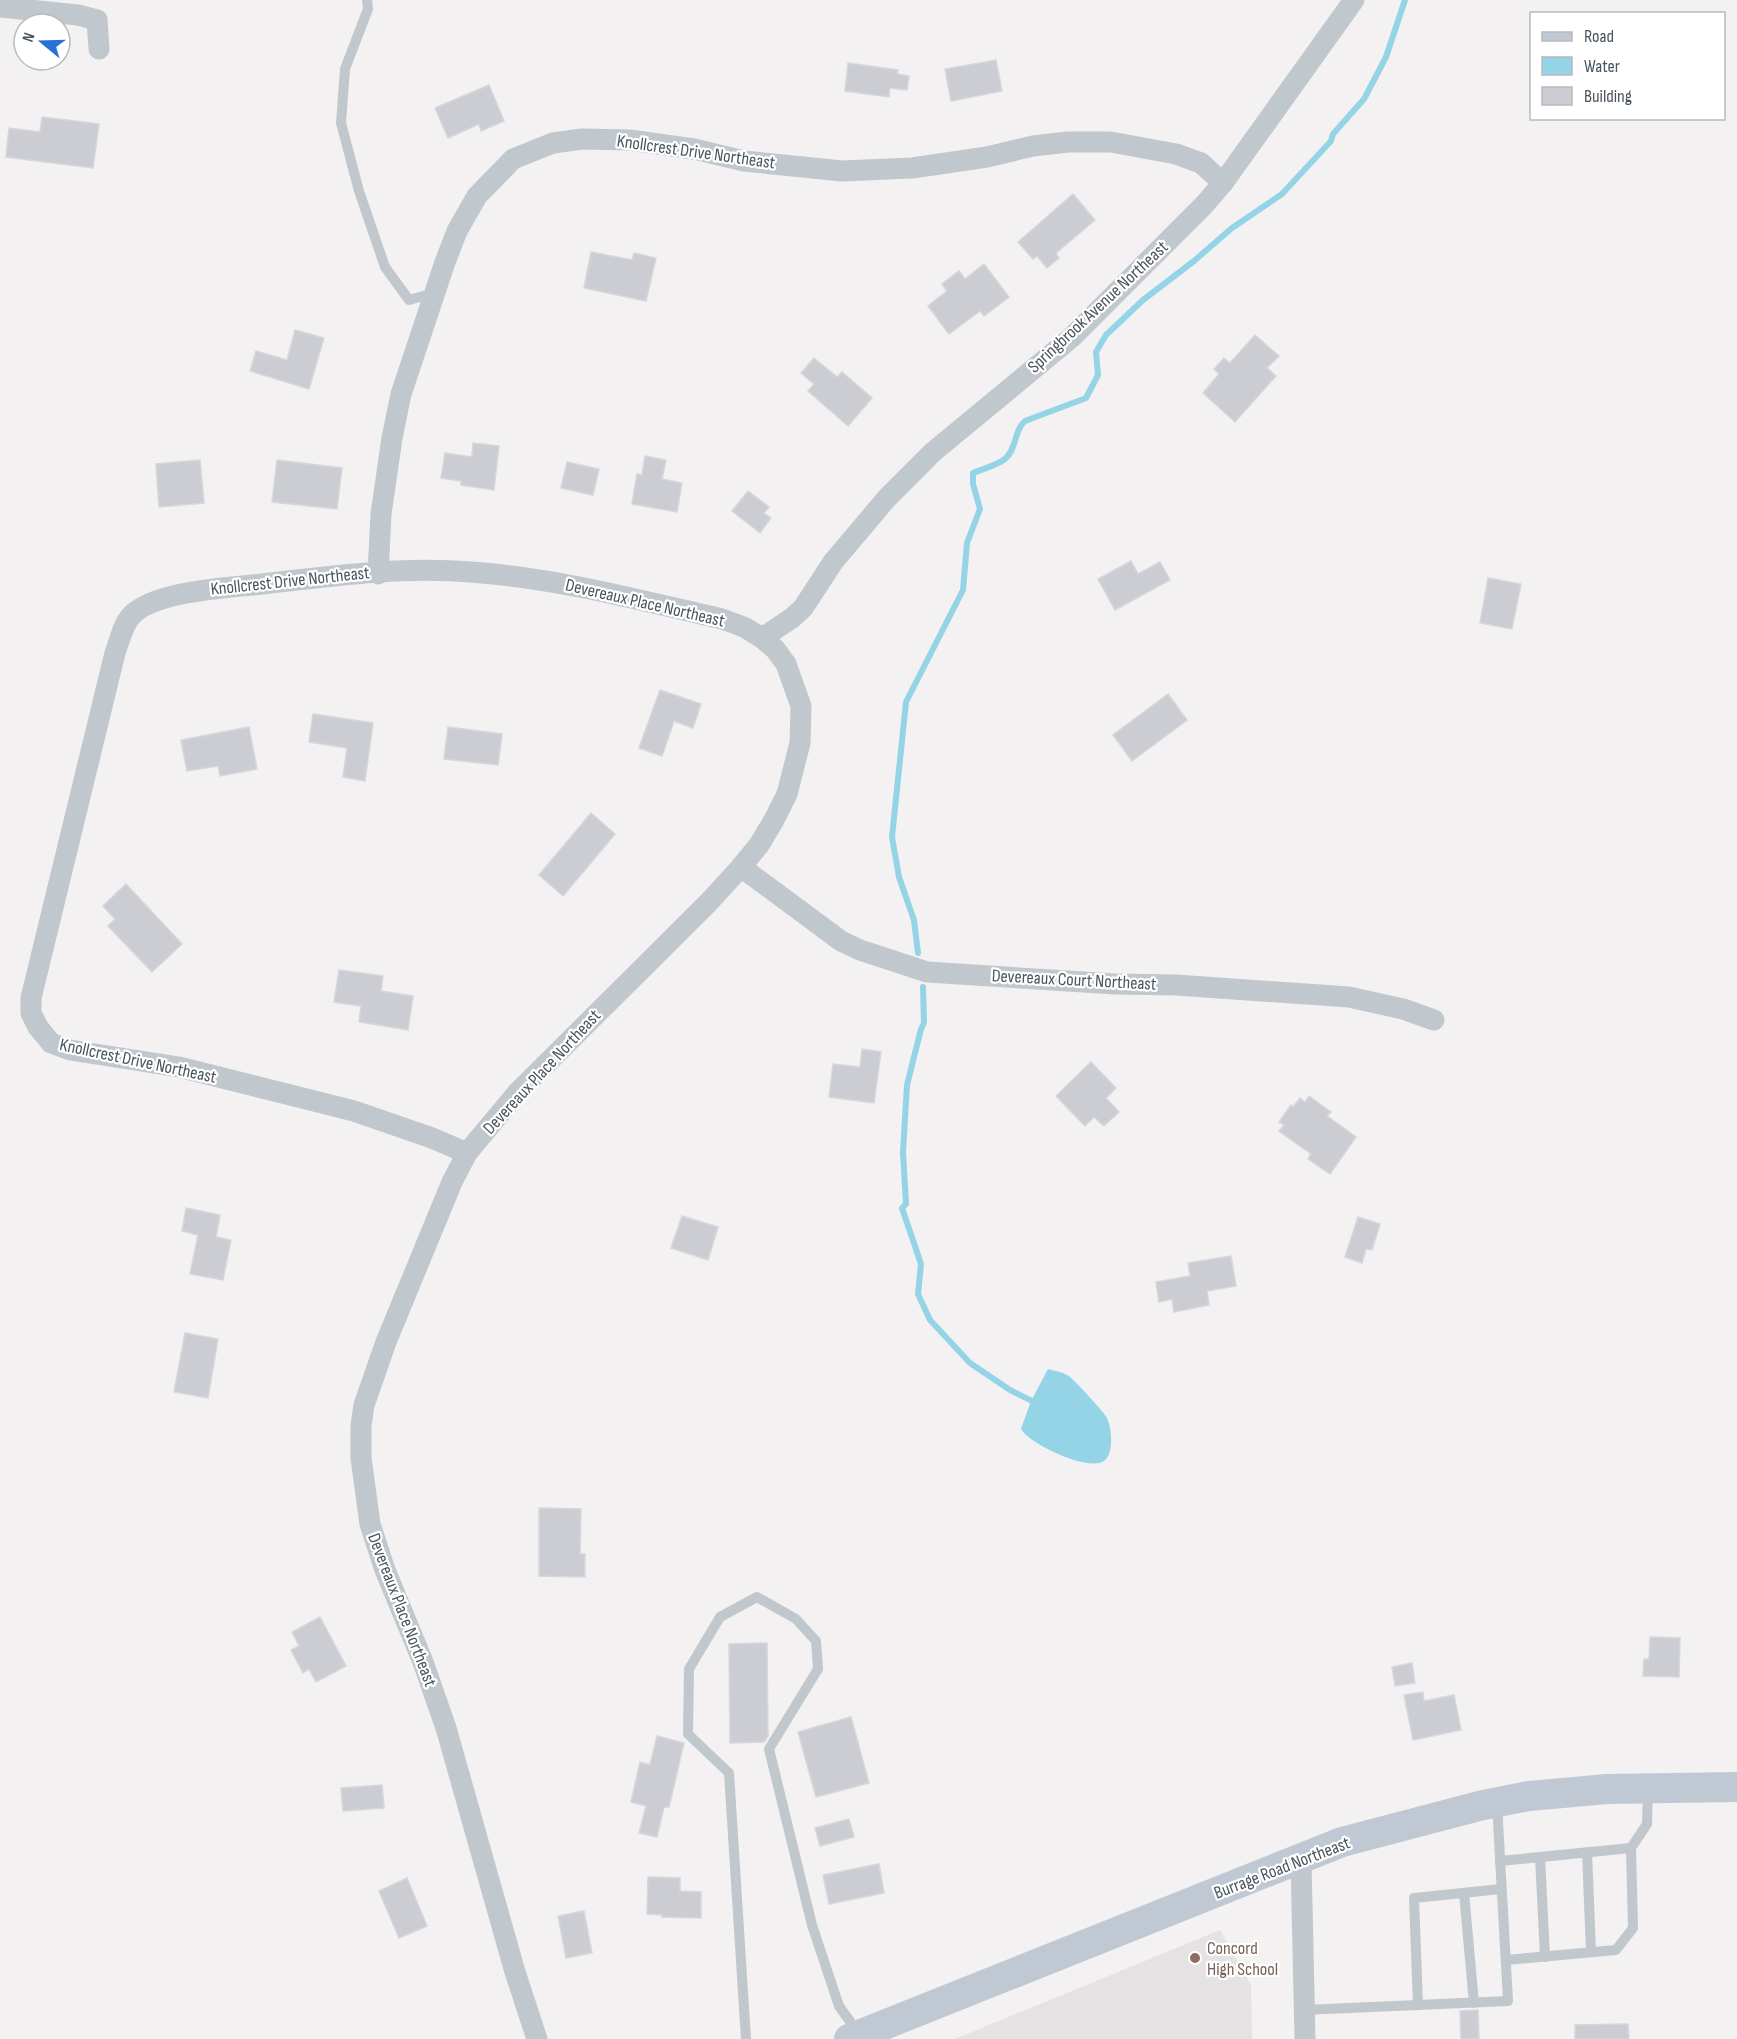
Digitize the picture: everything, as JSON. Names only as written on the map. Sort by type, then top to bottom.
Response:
[{"type":"street","name":"Springbrook Avenue Northeast","points":[[762,638],[803,608],[833,562],[887,498],[933,452],[1071,338],[1204,205],[1223,183],[1354,0]]},
{"type":"street","points":[[0,7],[78,15],[97,20],[99,49]]},
{"type":"street","name":"Knollcrest Drive Northeast","points":[[467,1153],[432,1138],[354,1111],[179,1067],[70,1050],[51,1043],[38,1027],[31,1013],[31,998],[85,770],[115,653],[126,623],[134,613],[151,603],[204,590],[378,574],[381,514],[401,394],[457,231],[477,196],[513,159],[553,143],[582,139],[630,140],[694,149],[744,161],[842,171],[912,168],[987,157],[1033,146],[1068,142],[1112,142],[1176,154],[1201,163],[1223,183]]},
{"type":"street","name":"Devereaux Place Northeast","points":[[378,574],[471,572],[572,586],[722,619],[744,627],[775,649],[786,663],[801,706],[800,743],[787,794],[759,845],[708,903],[518,1092],[467,1153],[447,1193],[386,1342],[364,1406],[361,1426],[361,1458],[370,1524],[385,1570],[423,1662],[446,1728],[515,1972],[537,2039]]},
{"type":"street","name":"Devereaux Court Northeast","points":[[741,867],[841,941],[860,950],[927,972],[1115,984],[1176,985],[1349,998],[1403,1009],[1434,1020]]},
{"type":"street","name":"Burrage Road Northeast","points":[[854,2037],[1342,1842],[1496,1802],[1529,1796],[1648,1788],[1737,1786]]},
{"type":"street","points":[[1301,1860],[1305,2039]]},
{"type":"lane","points":[[367,0],[368,9],[345,69],[341,123],[359,191],[385,267],[409,300],[435,293]]},
{"type":"lane","points":[[746,2039],[729,1773],[688,1734],[689,1670],[720,1617],[757,1598],[796,1619],[816,1641],[818,1669],[769,1749],[812,1925],[839,2006],[854,2037]]},
{"type":"lane","points":[[1506,1960],[1616,1950],[1633,1928],[1631,1848],[1647,1824],[1648,1788]]},
{"type":"lane","points":[[1304,2010],[1508,2001],[1496,1802]]},
{"type":"lane","points":[[1500,1861],[1631,1848]]},
{"type":"lane","points":[[1587,1852],[1591,1952]]},
{"type":"lane","points":[[1540,1857],[1545,1957]]},
{"type":"lane","points":[[1418,2005],[1414,1898],[1502,1889]]},
{"type":"lane","points":[[1464,1893],[1474,2003]]},
{"type":"shaded area","name":"Concord High School","points":[[1220,1930],[1251,1985],[1252,2039],[955,2039]]},
{"type":"water","points":[[1048,1369],[1070,1377],[1107,1418],[1111,1441],[1109,1453],[1104,1461],[1086,1463],[1060,1455],[1035,1442],[1021,1429],[1031,1401]]},
{"type":"building","points":[[996,60],[1002,91],[951,101],[945,69]]},
{"type":"building","points":[[848,63],[898,70],[897,74],[909,76],[907,90],[890,88],[889,97],[845,91]]},
{"type":"building","points":[[489,85],[504,121],[481,131],[479,124],[448,138],[435,108]]},
{"type":"building","points":[[42,117],[99,124],[93,168],[6,157],[9,128],[40,132]]},
{"type":"building","points":[[1073,194],[1095,220],[1056,253],[1059,258],[1047,268],[1037,256],[1033,259],[1018,242]]},
{"type":"building","points":[[591,252],[632,260],[634,253],[656,258],[646,301],[584,288]]},
{"type":"building","points":[[984,264],[1009,297],[984,316],[980,311],[949,334],[928,306],[947,291],[942,284],[959,271],[965,279]]},
{"type":"building","points":[[295,330],[324,338],[309,389],[250,371],[256,351],[287,360]]},
{"type":"building","points":[[1255,335],[1279,356],[1267,368],[1276,376],[1235,422],[1203,393],[1219,374],[1214,369],[1224,358],[1230,363]]},
{"type":"building","points":[[814,358],[837,377],[842,372],[872,398],[848,426],[808,391],[814,384],[801,373]]},
{"type":"building","points":[[473,443],[499,446],[494,490],[461,485],[461,481],[441,478],[445,453],[472,457]]},
{"type":"building","points":[[645,456],[666,460],[662,479],[682,483],[677,512],[632,504],[637,474],[642,475]]},
{"type":"building","points":[[200,460],[204,503],[159,507],[156,464]]},
{"type":"building","points":[[277,460],[342,468],[337,509],[272,502]]},
{"type":"building","points":[[567,462],[599,469],[593,495],[561,488]]},
{"type":"building","points":[[748,491],[769,507],[764,513],[771,518],[760,533],[732,511]]},
{"type":"building","points":[[1131,561],[1138,574],[1160,562],[1170,580],[1115,610],[1098,579]]},
{"type":"building","points":[[1488,578],[1521,584],[1512,629],[1480,623]]},
{"type":"building","points":[[660,690],[701,704],[693,728],[674,721],[662,756],[639,748]]},
{"type":"building","points":[[1168,694],[1187,720],[1132,761],[1113,735]]},
{"type":"building","points":[[313,714],[373,723],[365,781],[343,777],[347,748],[309,742]]},
{"type":"building","points":[[249,727],[257,769],[220,776],[218,766],[187,771],[181,740]]},
{"type":"building","points":[[448,727],[502,734],[498,765],[444,759]]},
{"type":"building","points":[[591,813],[615,834],[563,896],[539,875]]},
{"type":"building","points":[[126,884],[182,944],[152,972],[108,926],[115,919],[103,906]]},
{"type":"building","points":[[339,970],[383,976],[381,991],[413,996],[408,1030],[359,1022],[361,1006],[334,1002]]},
{"type":"building","points":[[862,1049],[881,1052],[874,1103],[829,1097],[833,1064],[860,1067]]},
{"type":"building","points":[[1091,1062],[1116,1088],[1106,1098],[1119,1112],[1104,1126],[1094,1117],[1085,1126],[1056,1096]]},
{"type":"building","points":[[1309,1096],[1331,1112],[1327,1116],[1356,1137],[1330,1174],[1308,1159],[1311,1154],[1279,1131],[1284,1125],[1279,1122],[1291,1105],[1293,1107],[1300,1098],[1305,1102]]},
{"type":"building","points":[[186,1208],[220,1215],[216,1237],[231,1240],[223,1280],[190,1274],[198,1235],[182,1231]]},
{"type":"building","points":[[682,1216],[718,1227],[708,1260],[671,1248]]},
{"type":"building","points":[[1358,1217],[1380,1224],[1372,1250],[1366,1249],[1362,1263],[1345,1257]]},
{"type":"building","points":[[1231,1256],[1236,1286],[1207,1291],[1209,1305],[1174,1312],[1172,1299],[1159,1302],[1156,1282],[1190,1276],[1188,1263]]},
{"type":"building","points":[[185,1333],[218,1339],[208,1398],[174,1392]]},
{"type":"building","points":[[539,1508],[581,1509],[580,1554],[585,1554],[585,1577],[539,1576]]},
{"type":"building","points":[[320,1617],[346,1666],[316,1682],[309,1669],[303,1673],[291,1650],[299,1646],[292,1632]]},
{"type":"building","points":[[1650,1637],[1680,1638],[1679,1677],[1643,1676],[1644,1659],[1649,1659]]},
{"type":"building","points":[[767,1643],[768,1736],[764,1742],[730,1743],[729,1644]]},
{"type":"building","points":[[1412,1663],[1415,1683],[1395,1686],[1392,1667]]},
{"type":"building","points":[[1423,1692],[1424,1701],[1454,1695],[1461,1730],[1413,1740],[1404,1695]]},
{"type":"building","points":[[851,1717],[869,1783],[816,1797],[798,1732]]},
{"type":"building","points":[[657,1736],[684,1743],[669,1807],[664,1807],[657,1837],[639,1833],[646,1806],[631,1802],[640,1762],[650,1765]]},
{"type":"building","points":[[382,1785],[384,1808],[343,1811],[341,1788]]},
{"type":"building","points":[[849,1819],[854,1837],[820,1846],[815,1828]]},
{"type":"building","points":[[879,1864],[884,1893],[829,1904],[823,1875]]},
{"type":"building","points":[[648,1877],[680,1878],[680,1891],[701,1892],[701,1918],[662,1917],[662,1915],[647,1914]]},
{"type":"building","points":[[407,1878],[427,1926],[399,1938],[379,1891]]},
{"type":"building","points":[[584,1911],[592,1953],[566,1958],[558,1916]]},
{"type":"building","points":[[1478,2010],[1479,2039],[1461,2039],[1460,2011]]},
{"type":"building","points":[[1628,2024],[1629,2039],[1575,2039],[1575,2025]]},
{"type":"waterway","points":[[918,953],[914,920],[899,877],[892,837],[906,702],[963,590],[967,543],[980,509],[973,484],[973,473],[1005,459],[1012,450],[1019,429],[1025,421],[1086,398],[1098,375],[1096,352],[1106,335],[1143,300],[1232,228],[1282,194],[1331,141],[1333,134],[1364,99],[1386,57],[1405,0]]},
{"type":"waterway","points":[[923,987],[924,1023],[907,1085],[903,1152],[906,1204],[902,1208],[921,1264],[918,1294],[930,1320],[970,1363],[1010,1390],[1038,1404]]},
{"type":"place","name":"Concord High School","points":[[1195,1958]]}]
